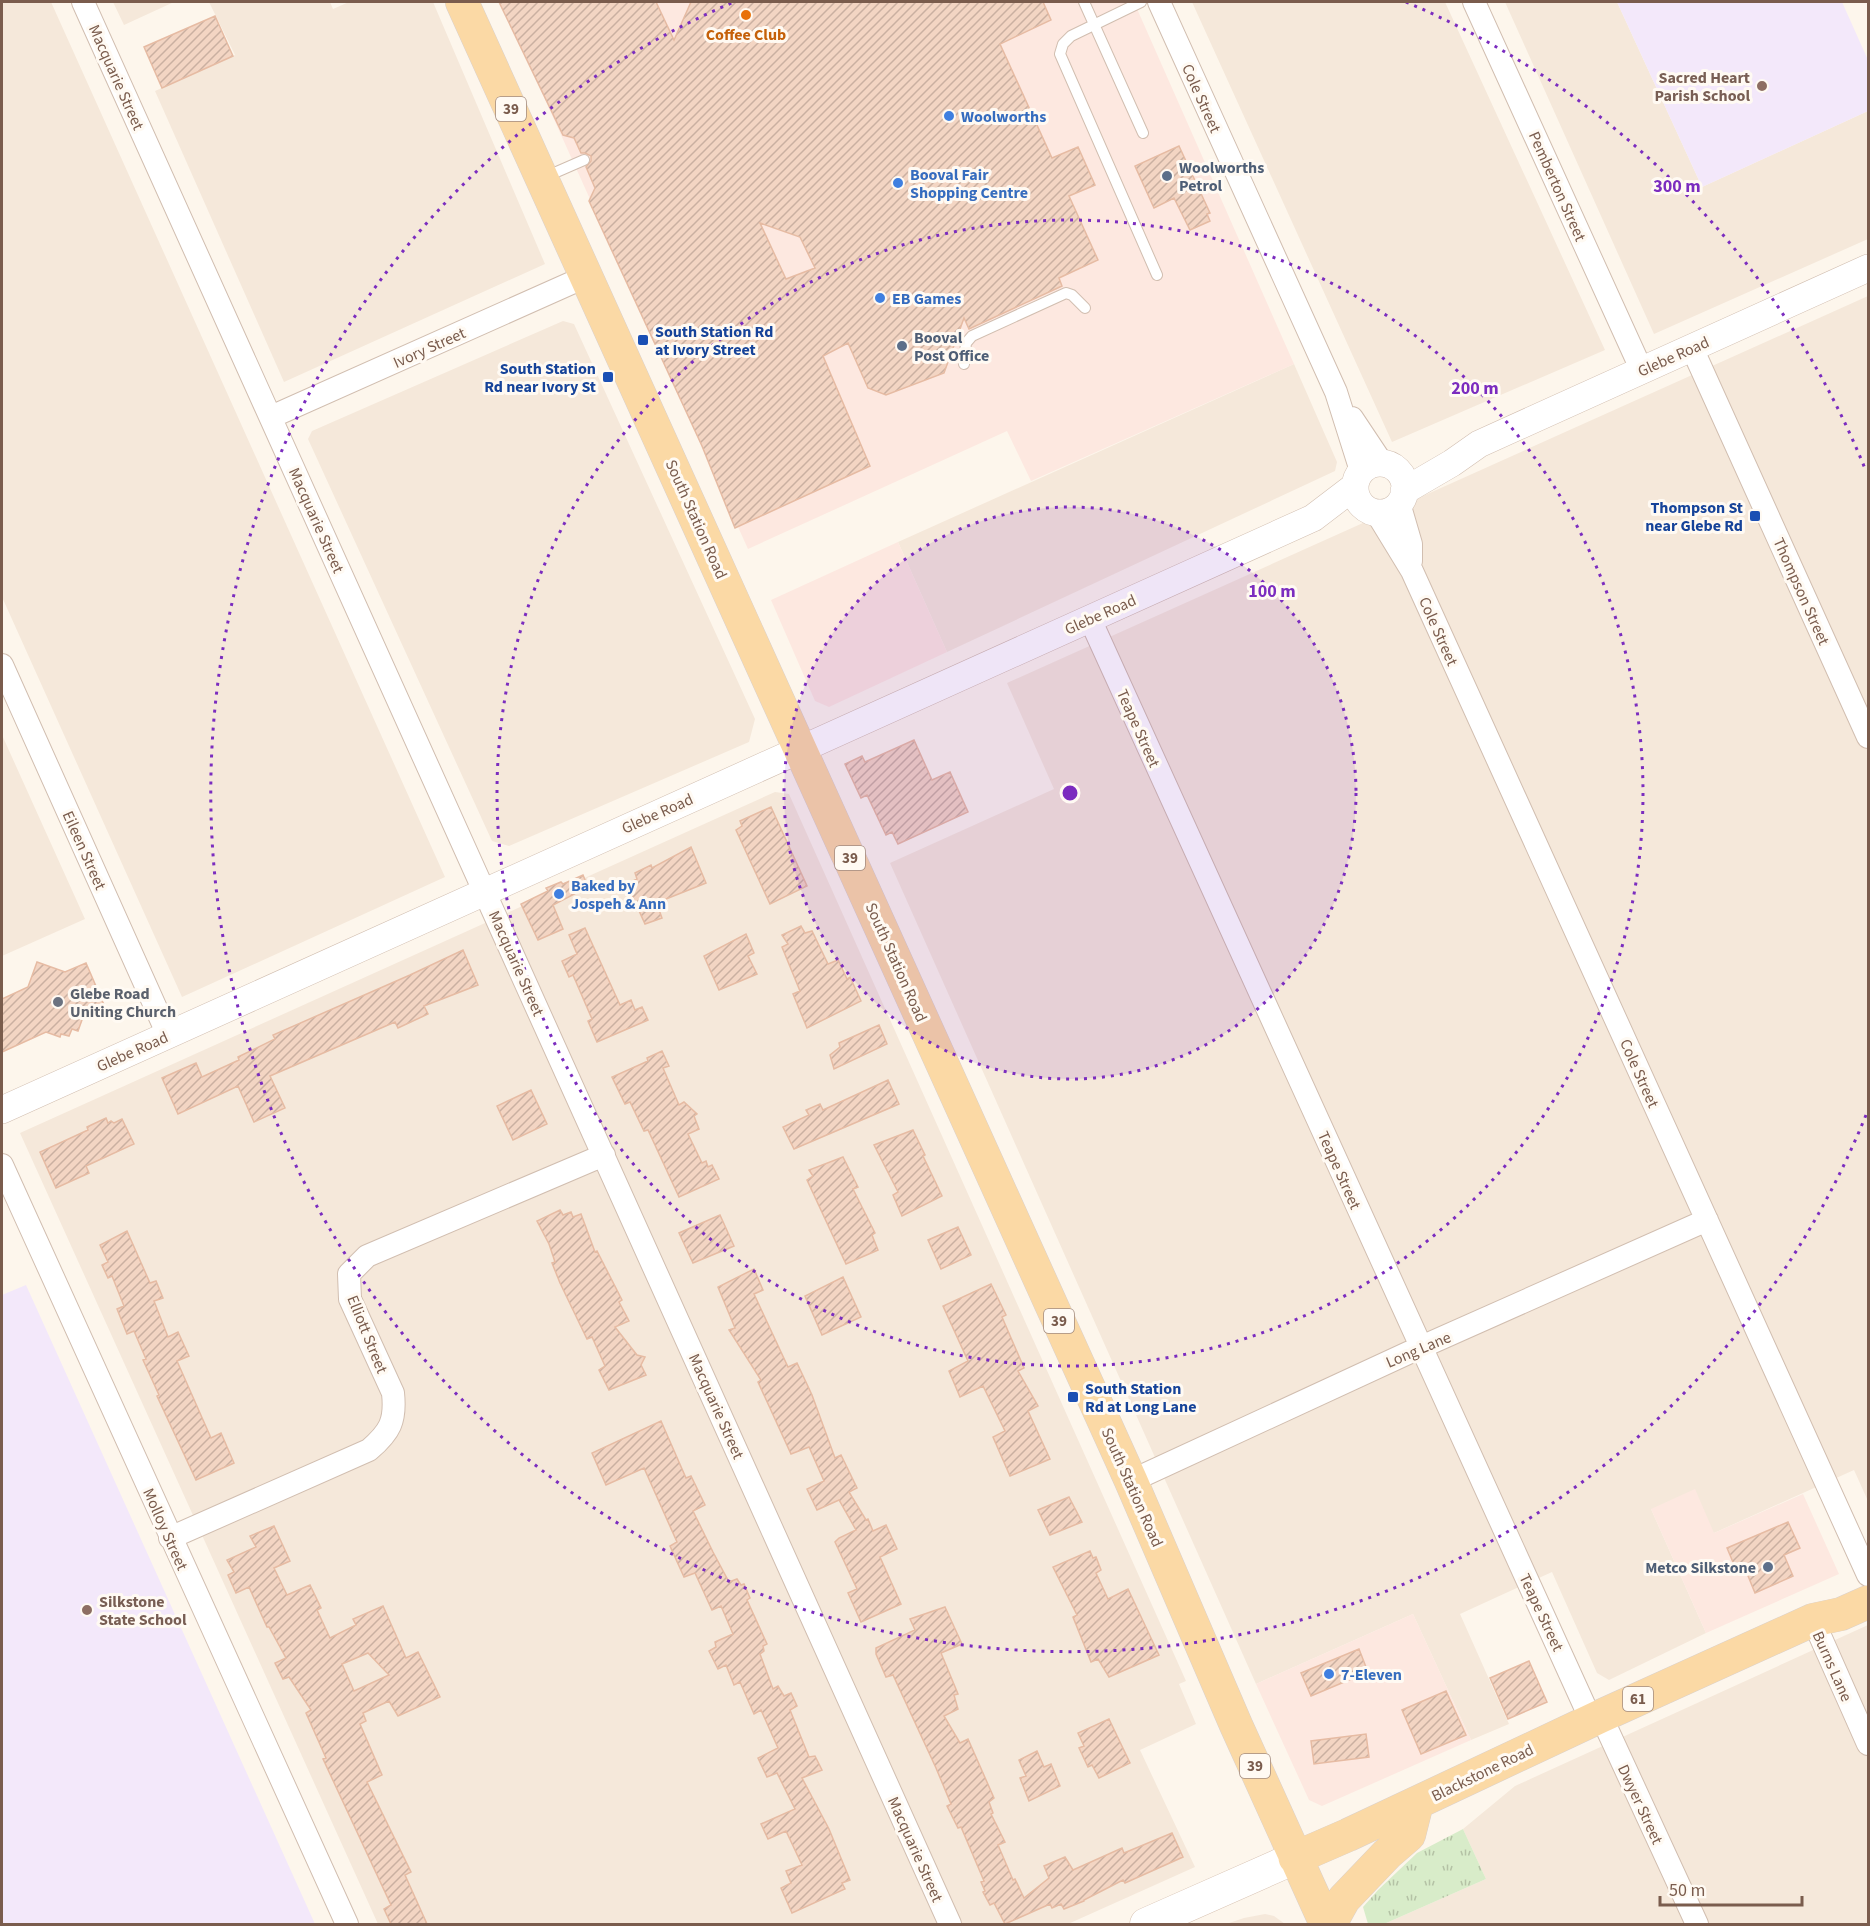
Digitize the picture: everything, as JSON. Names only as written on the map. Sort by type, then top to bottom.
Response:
[{"type":"main road","name":"South Station Road","points":[[462,2],[1131,1481],[1326,1924]]},
{"type":"main road","name":"Blackstone Road","points":[[1162,1921],[1295,1857],[1418,1803],[1596,1718],[1815,1619],[1836,1604],[1869,1590]]},
{"type":"main road","name":"Blackstone Road","points":[[1815,1619],[1841,1614],[1869,1602]]},
{"type":"main road","points":[[1333,1924],[1334,1917],[1344,1899],[1387,1854],[1409,1835],[1418,1803]]},
{"type":"street","name":"Macquarie Street","points":[[83,2],[950,1924]]},
{"type":"street","name":"Cole Street","points":[[1159,2],[1335,392],[1380,488],[1411,544],[1412,571],[1869,1575]]},
{"type":"street","name":"Pemberton Street","points":[[1474,2],[1642,370]]},
{"type":"street","name":"Glebe Road","points":[[2,1110],[1380,488],[1452,463],[1479,444],[1869,268]]},
{"type":"street","name":"Ivory Street","points":[[272,417],[586,276]]},
{"type":"street","name":"Thompson Street","points":[[1692,348],[1869,737]]},
{"type":"street","name":"Teape Street","points":[[1090,619],[1420,1348],[1596,1718]]},
{"type":"street","name":"Eileen Street","points":[[2,665],[168,1035]]},
{"type":"street","name":"Elliott Street","points":[[170,1538],[369,1450],[384,1437],[393,1413],[393,1393],[350,1299],[349,1274],[366,1256],[604,1155]]},
{"type":"street","name":"Molloy Street","points":[[2,1166],[347,1924]]},
{"type":"street","name":"Long Lane","points":[[1131,1481],[1420,1348],[1707,1220]]},
{"type":"street","name":"Burns Lane","points":[[1815,1619],[1869,1744]]},
{"type":"street","name":"Dwyer Street","points":[[1596,1718],[1697,1924]]},
{"type":"lane","points":[[1083,2],[1143,133]]},
{"type":"lane","points":[[1141,2],[1071,36],[1063,44],[1060,54],[1157,275]]},
{"type":"lane","points":[[542,178],[584,160]]},
{"type":"lane","points":[[964,364],[966,343],[972,336],[1066,293],[1072,295],[1085,308]]},
{"type":"shaded area","points":[[2,2],[51,2],[445,877],[182,997],[2,597]]},
{"type":"shaded area","points":[[113,2],[174,2],[124,25]]},
{"type":"shaded area","points":[[209,2],[330,2],[333,9],[349,2],[433,2],[545,264],[284,382],[155,91],[235,55]]},
{"type":"shaded area","name":"Booval Fair Shopping Centre","points":[[501,2],[1134,2],[1294,364],[1031,481],[1007,431],[748,549]]},
{"type":"shaded area","points":[[1192,2],[1445,2],[1605,350],[1392,442]]},
{"type":"shaded area","points":[[1505,2],[1617,2],[1702,187],[1868,111],[1868,239],[1654,334]]},
{"type":"shaded area","name":"Sacred Heart Parish School","points":[[1617,2],[1842,2],[1868,60],[1868,111],[1702,187]]},
{"type":"shaded area","points":[[1868,296],[1868,1501],[1854,1470],[1714,1533],[1651,1509],[1706,1633],[1609,1680],[1597,1673],[1552,1572],[1460,1614],[1509,1724],[1471,1740],[1413,1614],[1256,1684],[890,863],[1054,789],[1007,683]]},
{"type":"shaded area","points":[[563,321],[574,324],[755,719],[749,742],[509,846],[492,841],[308,439],[312,431]]},
{"type":"shaded area","points":[[1294,364],[1337,462],[1335,471],[947,652],[898,542]]},
{"type":"shaded area","points":[[898,542],[947,652],[829,707],[815,701],[771,600]]},
{"type":"shaded area","points":[[2,735],[85,919],[2,956]]},
{"type":"shaded area","points":[[775,792],[789,794],[1186,1681],[1179,1684],[1196,1724],[1140,1750],[1195,1867],[1068,1924],[378,1924],[20,1133]]},
{"type":"shaded area","name":"Silkstone State School","points":[[26,1285],[315,1924],[2,1924],[2,1295]]},
{"type":"shaded area","points":[[1695,1489],[1714,1533],[1803,1494],[1839,1574],[1706,1633],[1651,1509]]},
{"type":"shaded area","points":[[1413,1614],[1471,1740],[1322,1806],[1309,1800],[1256,1684]]},
{"type":"shaded area","points":[[1868,1625],[1868,1924],[1384,1924],[1486,1879],[1463,1829],[1515,1786]]},
{"type":"shaded area","points":[[1265,1914],[1274,1916],[1285,1924],[1226,1924],[1244,1918]]},
{"type":"green space","points":[[1463,1829],[1486,1879],[1384,1924],[1368,1924],[1363,1907],[1378,1890],[1417,1853]]},
{"type":"building","name":"Booval Fair Shopping Centre","points":[[499,2],[656,2],[674,40],[691,2],[1043,2],[1051,20],[1000,44],[1052,158],[1078,147],[1095,185],[1069,196],[1098,260],[1059,278],[1062,286],[969,329],[964,318],[944,373],[886,395],[868,388],[848,343],[823,356],[870,466],[735,528],[702,446],[589,201],[595,188],[586,167],[591,161],[591,156],[581,153],[574,138],[563,135]],"holes":[[[760,223],[800,237],[815,268],[786,279]]]},
{"type":"building","points":[[215,16],[233,56],[162,88],[144,47]]},
{"type":"building","points":[[1179,146],[1210,213],[1207,214],[1210,221],[1190,230],[1174,198],[1154,208],[1135,166]]},
{"type":"building","points":[[914,740],[932,780],[950,772],[968,812],[898,844],[892,832],[886,835],[867,795],[861,798],[845,764],[862,756],[865,762]]},
{"type":"building","points":[[771,807],[807,886],[770,904],[736,830],[742,826],[740,821]]},
{"type":"building","points":[[691,847],[706,883],[666,899],[667,902],[658,907],[662,918],[645,924],[627,884],[637,879],[635,873],[651,865],[652,868]]},
{"type":"building","points":[[583,875],[588,887],[553,905],[563,929],[538,940],[521,904],[548,891],[546,888],[561,882],[563,884]]},
{"type":"building","points":[[801,926],[805,933],[812,931],[828,964],[838,960],[847,979],[850,977],[861,1001],[807,1028],[793,994],[800,991],[782,947],[788,944],[782,935]]},
{"type":"building","points":[[585,928],[620,1005],[631,1000],[635,1010],[642,1007],[648,1020],[597,1042],[588,1021],[592,1019],[573,975],[569,977],[562,961],[577,954],[569,935]]},
{"type":"building","points":[[746,934],[754,953],[748,956],[757,974],[719,990],[704,956]]},
{"type":"building","points":[[463,950],[478,985],[424,1006],[428,1014],[398,1028],[395,1022],[270,1076],[285,1108],[254,1122],[238,1086],[178,1114],[162,1078],[196,1063],[202,1077],[239,1060],[238,1057],[275,1039],[273,1035]]},
{"type":"building","points":[[37,962],[65,972],[86,963],[105,1007],[83,1017],[78,1031],[72,1029],[69,1036],[61,1034],[60,1037],[46,1032],[2,1052],[2,999],[28,987]]},
{"type":"building","points":[[879,1025],[887,1044],[834,1069],[830,1055],[840,1047],[839,1043]]},
{"type":"building","points":[[662,1051],[669,1066],[663,1068],[679,1105],[684,1102],[697,1114],[694,1116],[699,1129],[688,1134],[702,1163],[706,1161],[708,1167],[712,1165],[719,1179],[679,1197],[648,1130],[644,1131],[630,1102],[625,1104],[612,1077],[648,1061],[647,1058]]},
{"type":"building","points":[[888,1080],[899,1104],[794,1149],[783,1127],[809,1115],[806,1110],[820,1104],[823,1110]]},
{"type":"building","points":[[531,1090],[547,1124],[513,1140],[497,1106]]},
{"type":"building","points":[[106,1118],[108,1123],[122,1119],[134,1144],[86,1166],[89,1173],[56,1188],[40,1152],[88,1130],[87,1127]]},
{"type":"building","points":[[913,1130],[942,1196],[902,1216],[893,1195],[898,1192],[874,1145]]},
{"type":"building","points":[[843,1157],[858,1187],[853,1189],[875,1233],[872,1235],[878,1250],[846,1264],[807,1180],[813,1176],[809,1170]]},
{"type":"building","points":[[560,1210],[563,1215],[571,1212],[573,1217],[581,1214],[595,1252],[597,1251],[622,1300],[619,1302],[629,1321],[615,1327],[637,1355],[645,1357],[641,1365],[646,1375],[609,1390],[599,1370],[605,1366],[592,1337],[587,1339],[560,1283],[552,1263],[555,1262],[549,1244],[537,1221]]},
{"type":"building","points":[[720,1215],[734,1246],[693,1263],[679,1233]]},
{"type":"building","points":[[958,1227],[971,1255],[941,1269],[928,1240]]},
{"type":"building","points":[[127,1231],[150,1283],[156,1281],[163,1298],[154,1301],[168,1337],[178,1332],[189,1356],[177,1361],[211,1438],[221,1433],[234,1463],[196,1480],[157,1396],[159,1395],[143,1360],[146,1359],[134,1331],[127,1334],[117,1309],[124,1306],[112,1276],[108,1278],[102,1265],[108,1262],[100,1245]]},
{"type":"building","points":[[754,1269],[763,1290],[754,1294],[788,1367],[797,1363],[812,1395],[835,1458],[841,1455],[857,1488],[849,1492],[866,1520],[868,1519],[873,1531],[886,1525],[897,1549],[880,1557],[901,1604],[861,1622],[848,1593],[857,1589],[835,1542],[856,1530],[839,1500],[817,1510],[807,1489],[824,1481],[809,1447],[791,1454],[758,1382],[761,1380],[729,1330],[735,1328],[718,1287]]},
{"type":"building","points":[[843,1277],[861,1317],[822,1335],[805,1296]]},
{"type":"building","points":[[991,1284],[1006,1315],[1002,1317],[1024,1368],[1018,1371],[1038,1406],[1028,1411],[1050,1459],[1010,1476],[993,1437],[1005,1431],[983,1386],[960,1397],[949,1371],[968,1361],[943,1306]]},
{"type":"building","points":[[661,1421],[686,1478],[691,1476],[705,1505],[693,1511],[713,1552],[729,1582],[737,1579],[741,1585],[744,1584],[750,1598],[747,1600],[767,1644],[763,1646],[764,1651],[760,1654],[773,1689],[778,1686],[784,1696],[791,1693],[797,1706],[790,1710],[809,1757],[815,1756],[822,1770],[802,1778],[829,1829],[850,1880],[842,1883],[845,1889],[792,1913],[781,1888],[791,1883],[786,1871],[802,1865],[786,1831],[768,1839],[761,1824],[795,1809],[777,1773],[767,1777],[758,1758],[778,1748],[761,1710],[754,1714],[740,1682],[734,1685],[726,1665],[718,1669],[709,1651],[716,1647],[715,1642],[733,1634],[721,1606],[712,1610],[695,1573],[684,1577],[670,1546],[677,1542],[644,1468],[606,1485],[592,1453]]},
{"type":"building","points":[[1069,1497],[1082,1522],[1050,1535],[1038,1510]]},
{"type":"building","points":[[1788,1522],[1800,1548],[1784,1555],[1793,1576],[1755,1593],[1746,1571],[1738,1574],[1727,1548]]},
{"type":"building","points":[[274,1526],[290,1561],[274,1568],[287,1595],[310,1585],[321,1608],[317,1610],[330,1638],[356,1625],[353,1619],[383,1606],[406,1658],[418,1652],[440,1697],[398,1716],[389,1701],[363,1713],[366,1721],[360,1724],[382,1775],[367,1782],[411,1872],[405,1875],[427,1924],[391,1924],[384,1909],[391,1905],[323,1759],[326,1758],[306,1713],[311,1710],[289,1677],[283,1679],[275,1663],[286,1658],[267,1627],[249,1587],[236,1593],[228,1575],[234,1572],[227,1560],[256,1547],[250,1536]],"holes":[[[368,1653],[389,1675],[354,1691],[342,1664]]]},
{"type":"building","points":[[1090,1551],[1093,1558],[1096,1557],[1101,1570],[1096,1573],[1108,1599],[1128,1589],[1159,1655],[1109,1677],[1098,1659],[1091,1662],[1073,1617],[1077,1615],[1053,1567]]},
{"type":"building","points":[[945,1607],[962,1644],[941,1653],[958,1694],[954,1695],[958,1709],[944,1716],[960,1743],[968,1739],[994,1798],[989,1802],[993,1813],[991,1814],[1005,1842],[998,1845],[1013,1880],[1015,1879],[1024,1898],[1049,1878],[1044,1866],[1065,1857],[1073,1870],[1122,1848],[1124,1853],[1172,1833],[1183,1857],[1125,1883],[1123,1880],[1064,1909],[1061,1904],[1052,1908],[1050,1904],[1005,1924],[994,1903],[990,1905],[983,1892],[985,1891],[981,1882],[984,1881],[961,1827],[958,1828],[947,1806],[951,1804],[893,1675],[886,1677],[876,1654],[876,1648],[915,1630],[910,1619]]},
{"type":"building","points":[[1359,1649],[1366,1667],[1354,1672],[1356,1677],[1311,1696],[1301,1673]]},
{"type":"building","points":[[1529,1661],[1547,1702],[1508,1719],[1490,1678]]},
{"type":"building","points":[[1446,1691],[1466,1735],[1421,1754],[1402,1710]]},
{"type":"building","points":[[1109,1719],[1130,1763],[1099,1778],[1092,1765],[1088,1767],[1079,1748],[1084,1746],[1078,1733]]},
{"type":"building","points":[[1366,1734],[1369,1757],[1314,1764],[1311,1741]]},
{"type":"building","points":[[1037,1751],[1044,1767],[1051,1764],[1060,1786],[1029,1801],[1020,1778],[1026,1776],[1019,1760]]},
{"type":"place","name":"Coffee Club","points":[[746,15]]},
{"type":"place","name":"Sacred Heart Parish School","points":[[1762,86]]},
{"type":"place","name":"Woolworths","points":[[949,116]]},
{"type":"place","name":"Woolworths Petrol","points":[[1167,176]]},
{"type":"place","name":"Booval Fair Shopping Centre","points":[[898,183]]},
{"type":"place","name":"EB Games","points":[[880,298]]},
{"type":"place","name":"South Station Rd at Ivory Street","points":[[643,340]]},
{"type":"place","name":"Booval Post Office","points":[[902,346]]},
{"type":"place","name":"South Station Rd near Ivory St","points":[[608,377]]},
{"type":"place","name":"Thompson St near Glebe Rd","points":[[1755,516]]},
{"type":"place","name":"Baked by Jospeh & Ann","points":[[559,894]]},
{"type":"place","name":"Glebe Road Uniting Church","points":[[58,1002]]},
{"type":"place","name":"South Station Rd at Long Lane","points":[[1073,1397]]},
{"type":"place","name":"Metco Silkstone","points":[[1768,1567]]},
{"type":"place","name":"Silkstone State School","points":[[87,1610]]},
{"type":"place","name":"7-Eleven","points":[[1329,1674]]}]
